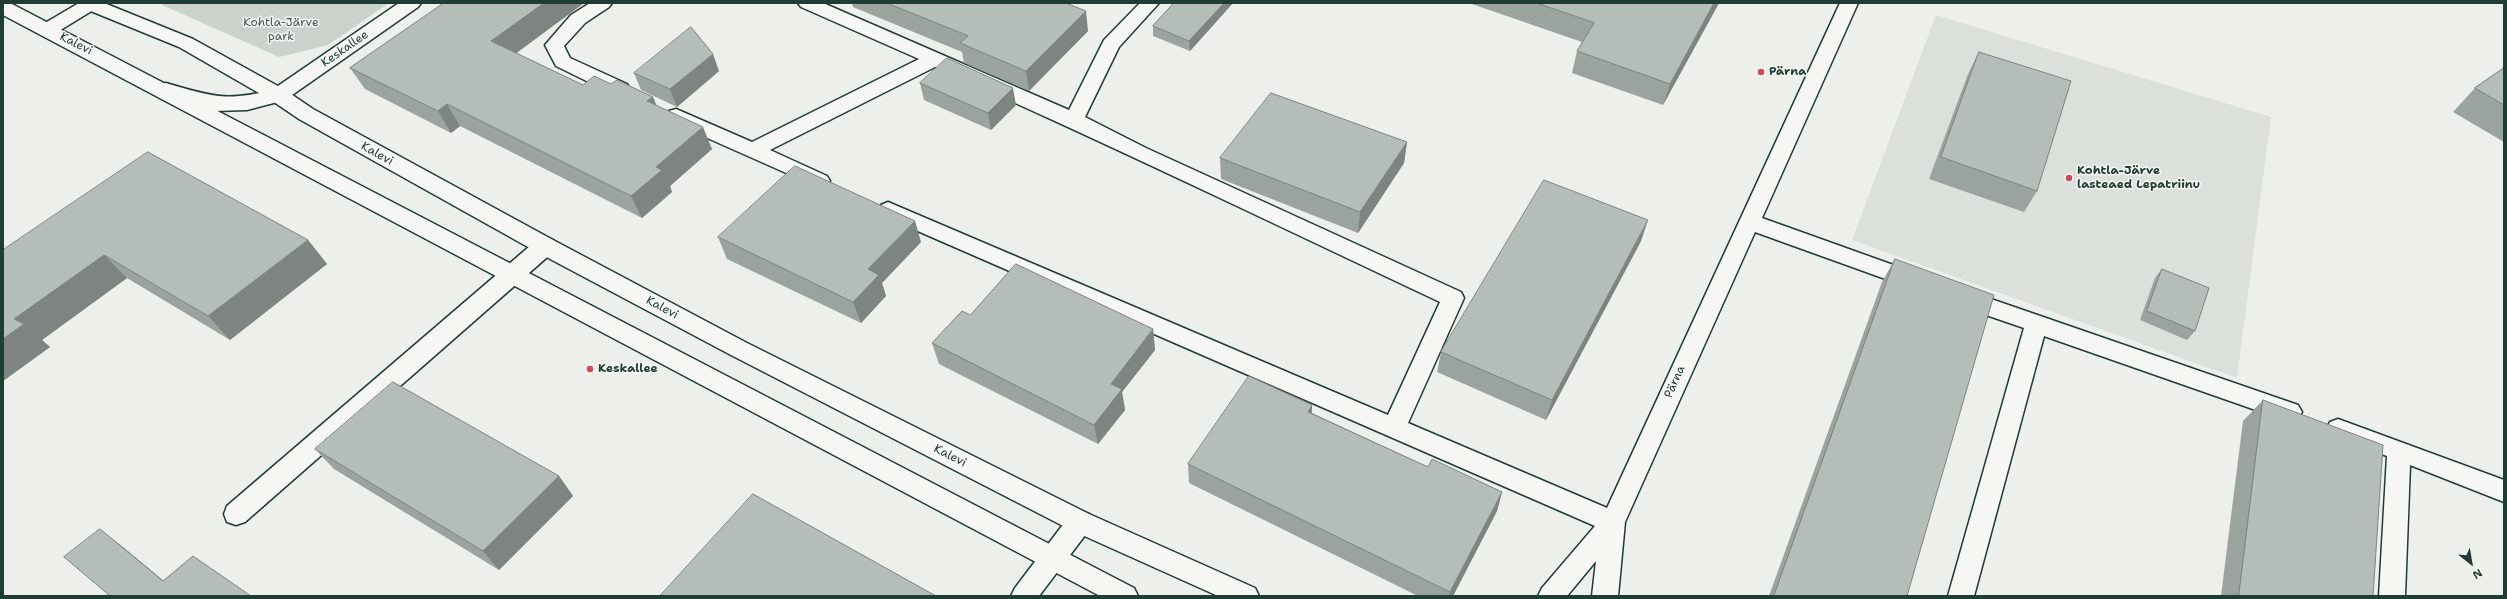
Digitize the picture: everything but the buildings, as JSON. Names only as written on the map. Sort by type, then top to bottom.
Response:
[{"type":"main road","name":"Kalevi","points":[[90,3],[186,43],[278,95],[306,114],[545,246],[739,349],[1080,522],[1246,596]]},
{"type":"main road","points":[[47,30],[90,3]]},
{"type":"main road","name":"Keskallee","points":[[278,95],[412,3]]},
{"type":"main road","points":[[603,3],[578,19],[554,44],[563,62],[634,96]]},
{"type":"main road","points":[[807,3],[1074,120],[1139,153],[1453,298],[1394,427]]},
{"type":"main road","points":[[1074,120],[1091,81],[1111,44],[1150,3]]},
{"type":"main road","name":"Pärna","points":[[1551,596],[1613,522],[1748,221],[1849,3]]},
{"type":"main road","name":"Kalevi","points":[[3,7],[1125,596]]},
{"type":"main road","points":[[751,151],[935,59]]},
{"type":"main road","points":[[161,89],[215,104],[247,103],[278,95]]},
{"type":"main road","points":[[662,109],[751,151],[838,189]]},
{"type":"main road","points":[[868,201],[1613,522]]},
{"type":"main road","points":[[1748,221],[2036,325],[2399,450],[2504,491]]},
{"type":"main road","points":[[236,514],[545,246]]},
{"type":"main road","points":[[1961,596],[2036,325]]},
{"type":"main road","points":[[2392,596],[2399,450]]},
{"type":"main road","points":[[1024,596],[1080,522]]},
{"type":"main road","name":"Pärna","points":[[1605,596],[1613,522]]},
{"type":"shaded area","name":"Kohtla-Järve lasteaed Lepatriinu","points":[[1936,15],[2271,117],[2237,378],[1852,240]]},
{"type":"green space","name":"Kohtla-Järve park","points":[[162,3],[389,3],[328,45],[279,57],[162,5]]},
{"type":"place","name":"Pärna","points":[[1761,72]]},
{"type":"place","name":"Kohtla-Järve lasteaed Lepatriinu","points":[[2069,178]]},
{"type":"place","name":"Keskallee","points":[[590,369]]}]
